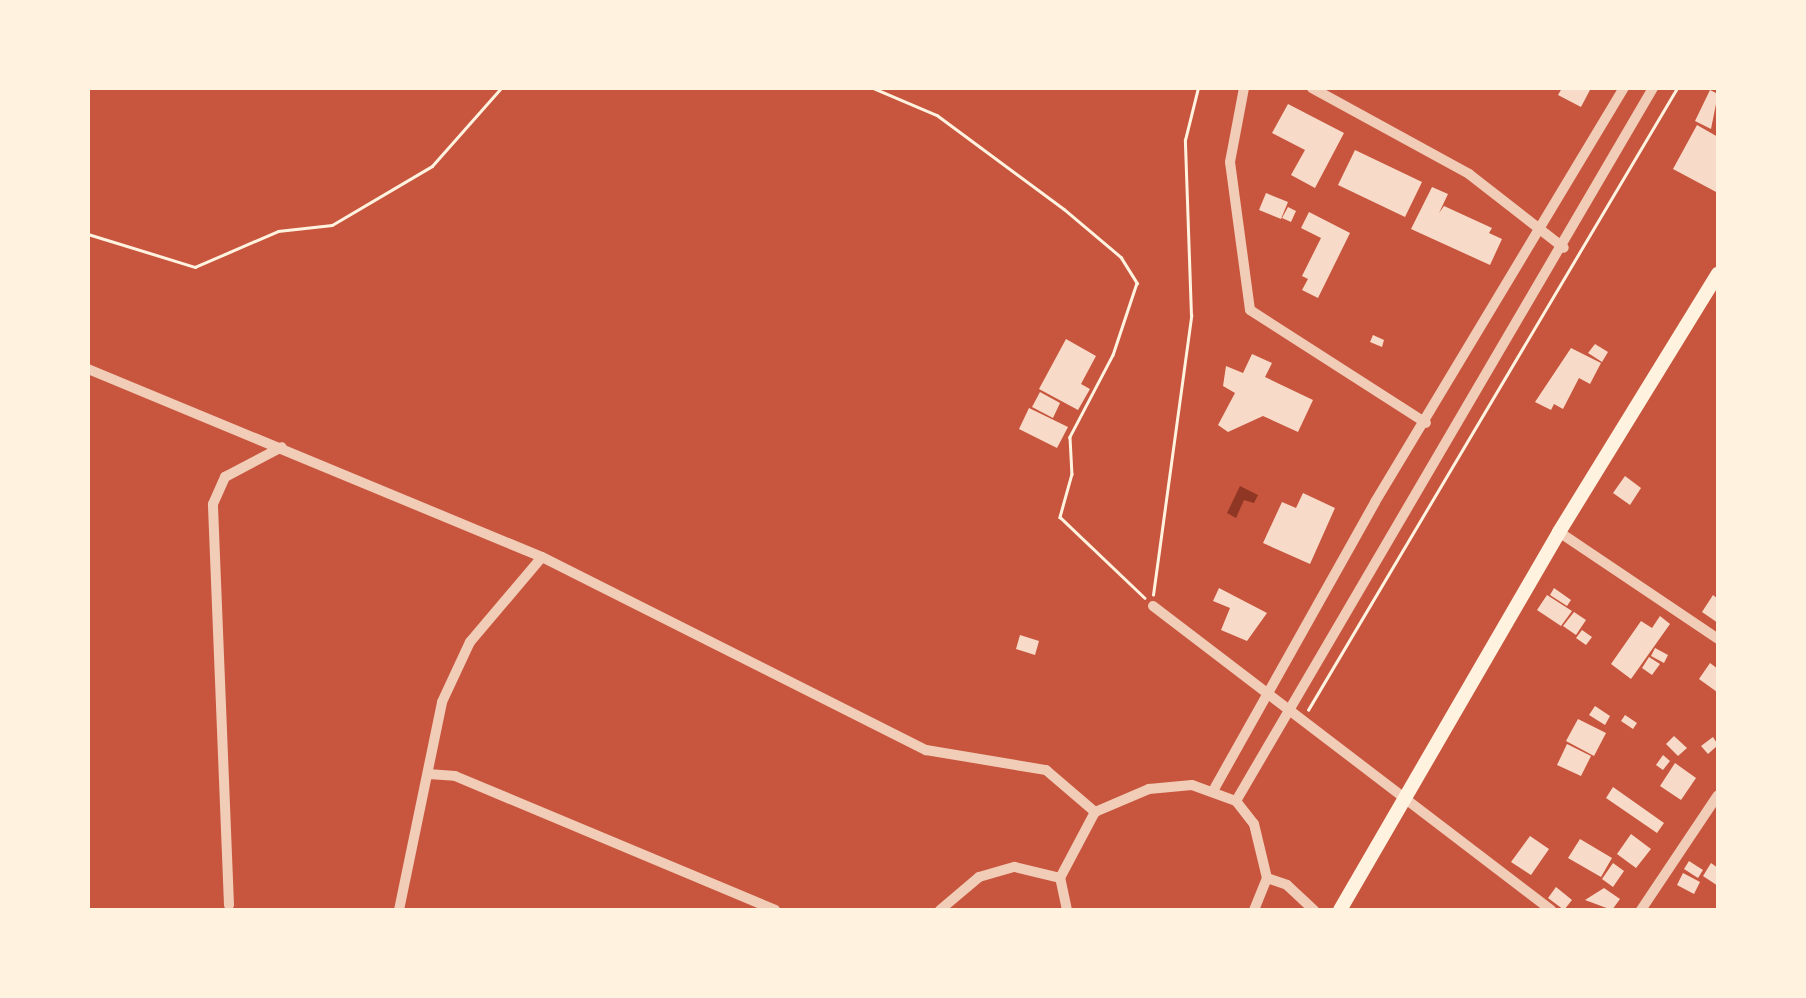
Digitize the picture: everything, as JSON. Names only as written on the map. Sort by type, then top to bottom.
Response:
[{"type":"main road","points":[[1340,910],[1408,802],[1559,532],[1718,274]]},
{"type":"street","points":[[1244,88],[1230,162],[1250,310],[1426,423]]},
{"type":"street","points":[[1312,88],[1470,174],[1564,248]]},
{"type":"street","points":[[1213,791],[1624,88]]},
{"type":"street","points":[[1236,801],[1564,248],[1653,88]]},
{"type":"street","points":[[88,369],[282,446],[542,557],[926,750],[1046,770],[1095,812]]},
{"type":"street","points":[[229,905],[212,504],[225,476],[282,446]]},
{"type":"street","points":[[1559,532],[1718,639]]},
{"type":"street","points":[[399,910],[442,702],[470,642],[542,557]]},
{"type":"street","points":[[1152,606],[1551,910]]},
{"type":"street","points":[[428,774],[455,776],[776,910]]},
{"type":"street","points":[[1067,910],[1060,878],[1095,812],[1149,789],[1192,785],[1236,801],[1254,824],[1267,878],[1254,910]]},
{"type":"street","points":[[1641,910],[1718,795]]},
{"type":"street","points":[[940,910],[978,877],[1015,867],[1060,878]]},
{"type":"street","points":[[1267,878],[1287,885],[1314,910]]},
{"type":"path","points":[[88,234],[196,267],[278,231],[332,225],[432,166],[501,88]]},
{"type":"path","points":[[873,88],[936,115],[1064,209],[1121,256],[1137,283],[1113,355],[1070,437],[1072,474],[1060,517],[1152,606]]},
{"type":"path","points":[[1152,606],[1159,520],[1191,316],[1185,140],[1198,88]]},
{"type":"path","points":[[1303,719],[1677,88]]},
{"type":"shaded area","points":[[1240,486],[1258,495],[1254,503],[1244,500],[1236,518],[1227,513]]},
{"type":"building","points":[[1562,88],[1591,88],[1581,107],[1558,95]]},
{"type":"building","points":[[1710,90],[1718,94],[1711,129],[1695,121]]},
{"type":"building","points":[[1288,104],[1344,133],[1315,188],[1291,175],[1305,150],[1272,133]]},
{"type":"building","points":[[1697,125],[1718,137],[1718,193],[1673,169]]},
{"type":"building","points":[[1355,150],[1422,182],[1405,217],[1338,185]]},
{"type":"building","points":[[1432,187],[1448,194],[1439,213],[1444,206],[1492,228],[1489,233],[1502,239],[1490,265],[1411,229]]},
{"type":"building","points":[[1266,193],[1288,202],[1281,219],[1259,210]]},
{"type":"building","points":[[1288,207],[1296,211],[1291,222],[1282,218]]},
{"type":"building","points":[[1309,212],[1350,233],[1318,298],[1302,290],[1308,279],[1302,276],[1321,238],[1301,228]]},
{"type":"building","points":[[1373,335],[1384,340],[1382,347],[1370,342]]},
{"type":"building","points":[[1066,339],[1096,356],[1081,384],[1090,389],[1078,410],[1039,389]]},
{"type":"building","points":[[1595,344],[1608,352],[1602,362],[1588,353]]},
{"type":"building","points":[[1571,348],[1601,363],[1590,384],[1579,378],[1563,409],[1554,404],[1551,410],[1535,402]]},
{"type":"building","points":[[1252,354],[1272,363],[1265,377],[1313,400],[1298,432],[1263,416],[1228,432],[1218,425],[1235,393],[1223,386],[1226,366],[1243,373]]},
{"type":"building","points":[[1040,392],[1060,403],[1053,418],[1032,407]]},
{"type":"building","points":[[1029,408],[1068,427],[1057,448],[1019,429]]},
{"type":"building","points":[[1625,476],[1641,488],[1630,505],[1613,493]]},
{"type":"building","points":[[1303,493],[1335,508],[1310,564],[1263,543],[1282,502],[1296,508]]},
{"type":"building","points":[[1219,588],[1267,613],[1247,641],[1221,630],[1230,608],[1213,601]]},
{"type":"building","points":[[1554,588],[1571,600],[1567,606],[1550,595]]},
{"type":"building","points":[[1547,595],[1572,611],[1561,626],[1537,610]]},
{"type":"building","points":[[1713,595],[1718,599],[1718,623],[1702,612]]},
{"type":"building","points":[[1574,612],[1586,620],[1576,635],[1563,626]]},
{"type":"building","points":[[1660,616],[1670,624],[1631,679],[1611,664],[1641,621],[1652,628]]},
{"type":"building","points":[[1582,630],[1592,637],[1586,645],[1576,638]]},
{"type":"building","points":[[1020,635],[1039,641],[1035,655],[1016,649]]},
{"type":"building","points":[[1655,648],[1668,655],[1664,663],[1651,656]]},
{"type":"building","points":[[1649,657],[1660,664],[1652,675],[1642,668]]},
{"type":"building","points":[[1710,663],[1718,669],[1717,692],[1699,679]]},
{"type":"building","points":[[1595,706],[1610,716],[1605,725],[1589,715]]},
{"type":"building","points":[[1625,715],[1637,723],[1633,729],[1621,721]]},
{"type":"building","points":[[1578,719],[1606,733],[1594,756],[1566,741]]},
{"type":"building","points":[[1674,736],[1687,748],[1678,756],[1666,744]]},
{"type":"building","points":[[1713,737],[1718,745],[1708,754],[1701,746]]},
{"type":"building","points":[[1567,744],[1591,756],[1581,776],[1557,765]]},
{"type":"building","points":[[1663,755],[1670,761],[1663,770],[1656,765]]},
{"type":"building","points":[[1675,763],[1696,778],[1681,800],[1660,786]]},
{"type":"building","points":[[1613,787],[1664,823],[1657,833],[1606,798]]},
{"type":"building","points":[[1631,834],[1651,849],[1636,868],[1617,854]]},
{"type":"building","points":[[1530,836],[1549,849],[1531,875],[1511,862]]},
{"type":"building","points":[[1580,839],[1612,858],[1601,877],[1568,858]]},
{"type":"building","points":[[1689,861],[1703,870],[1698,878],[1684,869]]},
{"type":"building","points":[[1613,863],[1624,871],[1613,887],[1602,879]]},
{"type":"building","points":[[1711,863],[1718,868],[1718,886],[1703,876]]},
{"type":"building","points":[[1683,873],[1700,882],[1694,894],[1677,885]]},
{"type":"building","points":[[1556,887],[1572,900],[1564,910],[1548,898]]},
{"type":"building","points":[[1604,888],[1620,899],[1612,910],[1585,900]]}]
